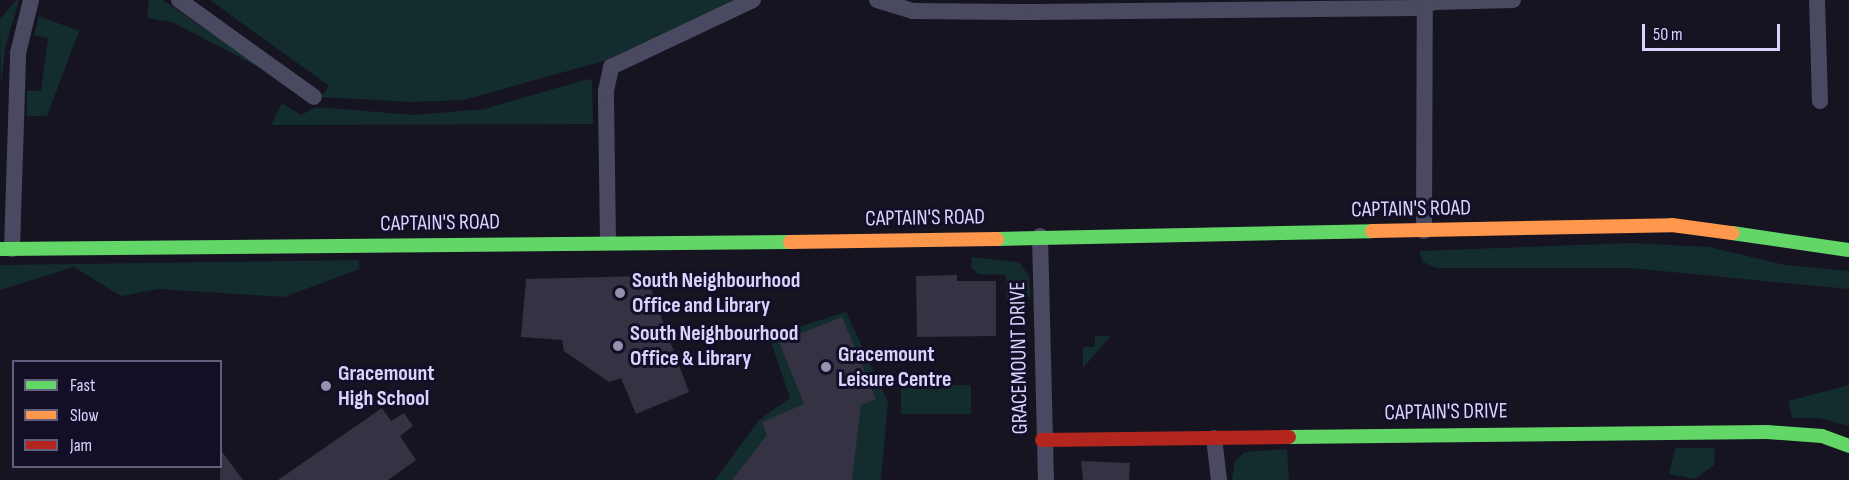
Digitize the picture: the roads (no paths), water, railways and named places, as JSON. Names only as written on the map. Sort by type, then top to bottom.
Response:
[{"type":"main road","name":"CAPTAIN'S ROAD","points":[[6,249],[1689,226],[1790,245],[1849,250]]},
{"type":"main road","name":"CAPTAIN'S DRIVE","points":[[1042,440],[1767,432],[1822,436],[1849,446]]},
{"type":"street","points":[[6,249],[18,53],[31,0]]},
{"type":"street","points":[[179,0],[306,96]]},
{"type":"street","points":[[608,242],[606,91],[611,67],[753,0]]},
{"type":"street","points":[[877,0],[912,11],[1033,6],[1425,3],[1514,0]]},
{"type":"street","points":[[1817,0],[1820,101]]},
{"type":"street","points":[[1424,231],[1425,3]]},
{"type":"street","name":"GRACEMOUNT DRIVE","points":[[1040,236],[1042,440],[1046,480]]},
{"type":"street","points":[[1214,438],[1219,480]]},
{"type":"place","name":"South Neighbourhood Office and Library","points":[[620,293]]},
{"type":"place","name":"South Neighbourhood Office & Library","points":[[618,346]]},
{"type":"place","name":"Gracemount Leisure Centre","points":[[826,367]]},
{"type":"place","name":"Gracemount High School","points":[[326,386]]}]
